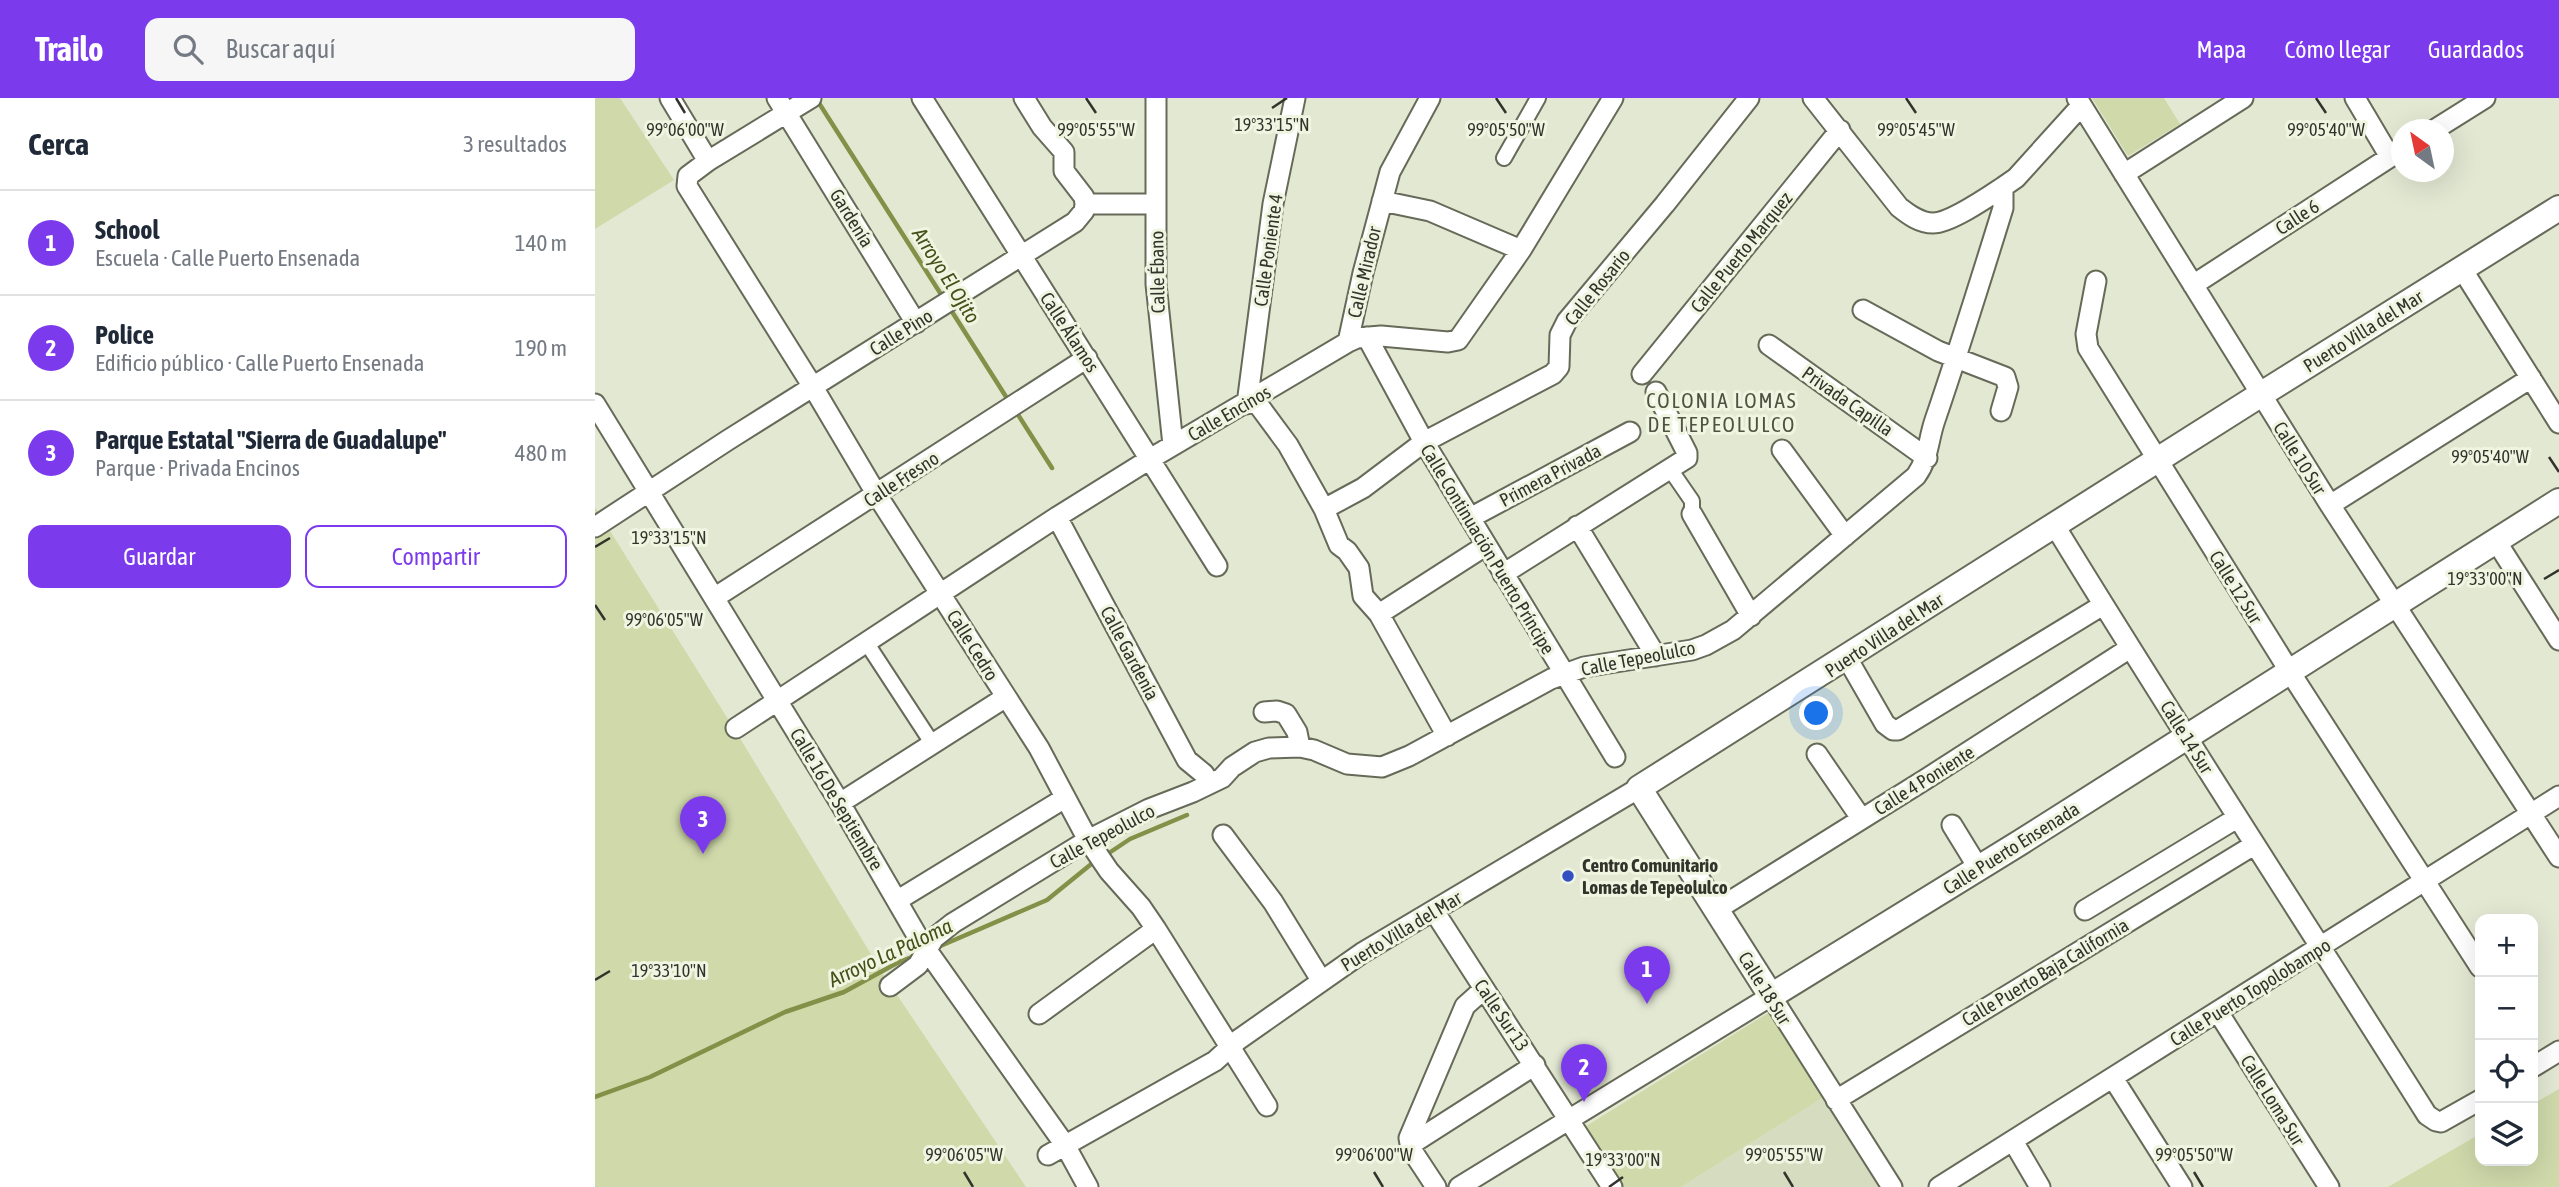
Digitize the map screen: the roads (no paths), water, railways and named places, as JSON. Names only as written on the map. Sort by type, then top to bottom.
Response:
[{"type":"street","points":[[670,98],[708,161],[782,105],[811,98]]},
{"type":"street","name":"Calle Álamos","points":[[922,98],[1217,566]]},
{"type":"street","points":[[1024,98],[1042,127],[1064,152],[1064,171],[1084,197],[1086,204],[1156,204]]},
{"type":"street","name":"Calle Ébano","points":[[1156,98],[1157,312],[1173,445]]},
{"type":"street","name":"Calle Poniente 4","points":[[1250,402],[1273,204],[1295,98]]},
{"type":"street","name":"Calle Mirador","points":[[1348,342],[1390,172],[1430,98]]},
{"type":"street","points":[[1504,158],[1538,98]]},
{"type":"street","name":"Calle Encinos","points":[[736,728],[1057,517],[1348,342],[1367,337],[1448,342],[1458,340],[1521,250],[1613,98]]},
{"type":"street","name":"Calle Rosario","points":[[1324,509],[1363,488],[1424,442],[1553,374],[1559,367],[1560,335],[1567,321],[1749,98]]},
{"type":"street","points":[[1814,98],[1899,207],[1909,216],[1936,223],[2016,178],[2079,102]]},
{"type":"street","points":[[2124,174],[2243,98]]},
{"type":"street","points":[[2355,98],[2391,148]]},
{"type":"street","points":[[2452,119],[2485,98]]},
{"type":"street","name":"Calle 10 Sur","points":[[2079,102],[2330,505],[2559,857]]},
{"type":"street","name":"Gardenía","points":[[782,105],[916,323]]},
{"type":"street","name":"Calle Puerto Marquez","points":[[1642,373],[1840,130]]},
{"type":"street","name":"Calle 6","points":[[2193,285],[2391,157]]},
{"type":"street","name":"Calle Cedro","points":[[708,161],[686,179],[690,191],[877,495],[1039,748],[1089,840],[1109,871],[1141,907],[1156,929],[1267,1106]]},
{"type":"street","name":"Calle Tepeolulco","points":[[890,986],[918,965],[934,938],[953,923],[1089,840],[1149,809],[1222,778],[1232,767],[1255,752],[1269,748],[1300,747],[1347,764],[1382,767],[1409,757],[1563,674],[1584,667],[1706,645],[1733,630],[1916,475],[1927,458],[1934,424],[1957,359],[2003,208],[2003,187]]},
{"type":"street","name":"Calle Mirador","points":[[1382,201],[1430,211],[1521,250]]},
{"type":"street","name":"Calle Pino","points":[[595,527],[649,490],[1078,219],[1086,204]]},
{"type":"street","name":"Puerto Villa del Mar","points":[[1048,1155],[1215,1061],[1321,980],[1398,930],[1639,788],[2260,394],[2559,208]]},
{"type":"street","points":[[2462,269],[2559,423]]},
{"type":"street","name":"Calle 12 Sur","points":[[2096,281],[2086,334],[2088,348],[2290,672],[2475,959]]},
{"type":"street","points":[[1863,310],[1957,359],[2005,377],[2008,387],[2001,411]]},
{"type":"street","name":"Calle Continuación Puerto Príncipe","points":[[1367,337],[1485,546],[1615,757]]},
{"type":"street","name":"Privada Capilla","points":[[1769,345],[1927,458]]},
{"type":"street","name":"Calle Fresno","points":[[714,597],[1087,358]]},
{"type":"street","points":[[2330,505],[2531,379]]},
{"type":"street","points":[[1503,574],[1685,461],[1688,453],[1656,392]]},
{"type":"street","points":[[1250,402],[1288,445],[1324,509],[1339,545],[1359,568],[1363,596],[1379,614],[1447,736]]},
{"type":"street","name":"Calle 16 De Septiembre","points":[[595,404],[927,950],[1065,1145],[1088,1187]]},
{"type":"street","name":"Primera Privada","points":[[1470,518],[1630,432]]},
{"type":"street","points":[[1782,450],[1845,536]]},
{"type":"street","points":[[1670,469],[1692,500],[1692,514],[1751,615]]},
{"type":"street","name":"Calle Puerto Ensenada","points":[[1459,1187],[1979,869],[2559,501]]},
{"type":"street","name":"Calle Gardenía","points":[[1057,517],[1187,760],[1204,774],[1209,784]]},
{"type":"street","points":[[1577,526],[1656,656]]},
{"type":"street","name":"Calle 14 Sur","points":[[2055,526],[2189,737],[2253,845],[2427,1115],[2436,1121],[2448,1120],[2475,1103]]},
{"type":"street","points":[[2496,541],[2559,639]]},
{"type":"street","points":[[1379,614],[1485,546]]},
{"type":"street","points":[[1847,658],[1885,724],[1898,730],[2103,605]]},
{"type":"street","points":[[866,642],[932,743]]},
{"type":"street","name":"Calle 4 Poniente","points":[[1716,910],[2130,648]]},
{"type":"street","points":[[840,803],[1006,697]]},
{"type":"street","points":[[1265,712],[1277,711],[1286,714],[1297,732],[1300,747]]},
{"type":"street","points":[[1818,754],[1861,818]]},
{"type":"street","name":"Calle 18 Sur","points":[[1639,788],[1892,1187]]},
{"type":"street","name":"Calle Puerto Topolobampo","points":[[1939,1187],[2559,796]]},
{"type":"street","points":[[898,900],[1065,798]]},
{"type":"street","points":[[2085,910],[2237,818]]},
{"type":"street","points":[[1952,825],[1979,869]]},
{"type":"street","points":[[1223,835],[1273,902],[1321,980]]},
{"type":"street","name":"Calle Puerto Baja California","points":[[1836,1100],[2253,845]]},
{"type":"street","name":"Calle Sur 13","points":[[1434,911],[1612,1187]]},
{"type":"street","points":[[1039,1014],[1156,929]]},
{"type":"street","points":[[1436,1187],[1410,1145],[1412,1128],[1465,1006],[1484,989]]},
{"type":"street","name":"Calle Loma Sur","points":[[2218,1012],[2329,1187]]},
{"type":"street","points":[[2538,1065],[2559,1051]]},
{"type":"street","points":[[1410,1145],[1535,1065]]},
{"type":"street","points":[[2113,1078],[2182,1187]]},
{"type":"street","points":[[2013,1141],[2040,1187]]},
{"type":"waterway","name":"Arroyo El Ojito","points":[[817,100],[944,299]]},
{"type":"waterway","name":"Arroyo El Ojito","points":[[949,307],[1010,403]]},
{"type":"waterway","name":"Arroyo El Ojito","points":[[1015,410],[1052,468]]},
{"type":"waterway","name":"Arroyo La Paloma","points":[[1106,855],[1130,839],[1187,815]]},
{"type":"waterway","name":"Arroyo La Paloma","points":[[938,947],[1047,900],[1095,861]]},
{"type":"waterway","name":"Arroyo La Paloma","points":[[595,1097],[650,1077],[785,1012],[844,992],[917,955]]},
{"type":"place","name":"Parque Estatal \"Sierra de Guadalupe\"","points":[[703,854]]},
{"type":"place","name":"Centro Comunitario Lomas de Tepeolulco","points":[[1568,876]]},
{"type":"place","name":"School","points":[[1647,1004]]},
{"type":"place","name":"Police","points":[[1584,1102]]},
{"type":"district","name":"COLONIA LOMAS DE TEPEOLULCO","points":[[1722,412]]}]
